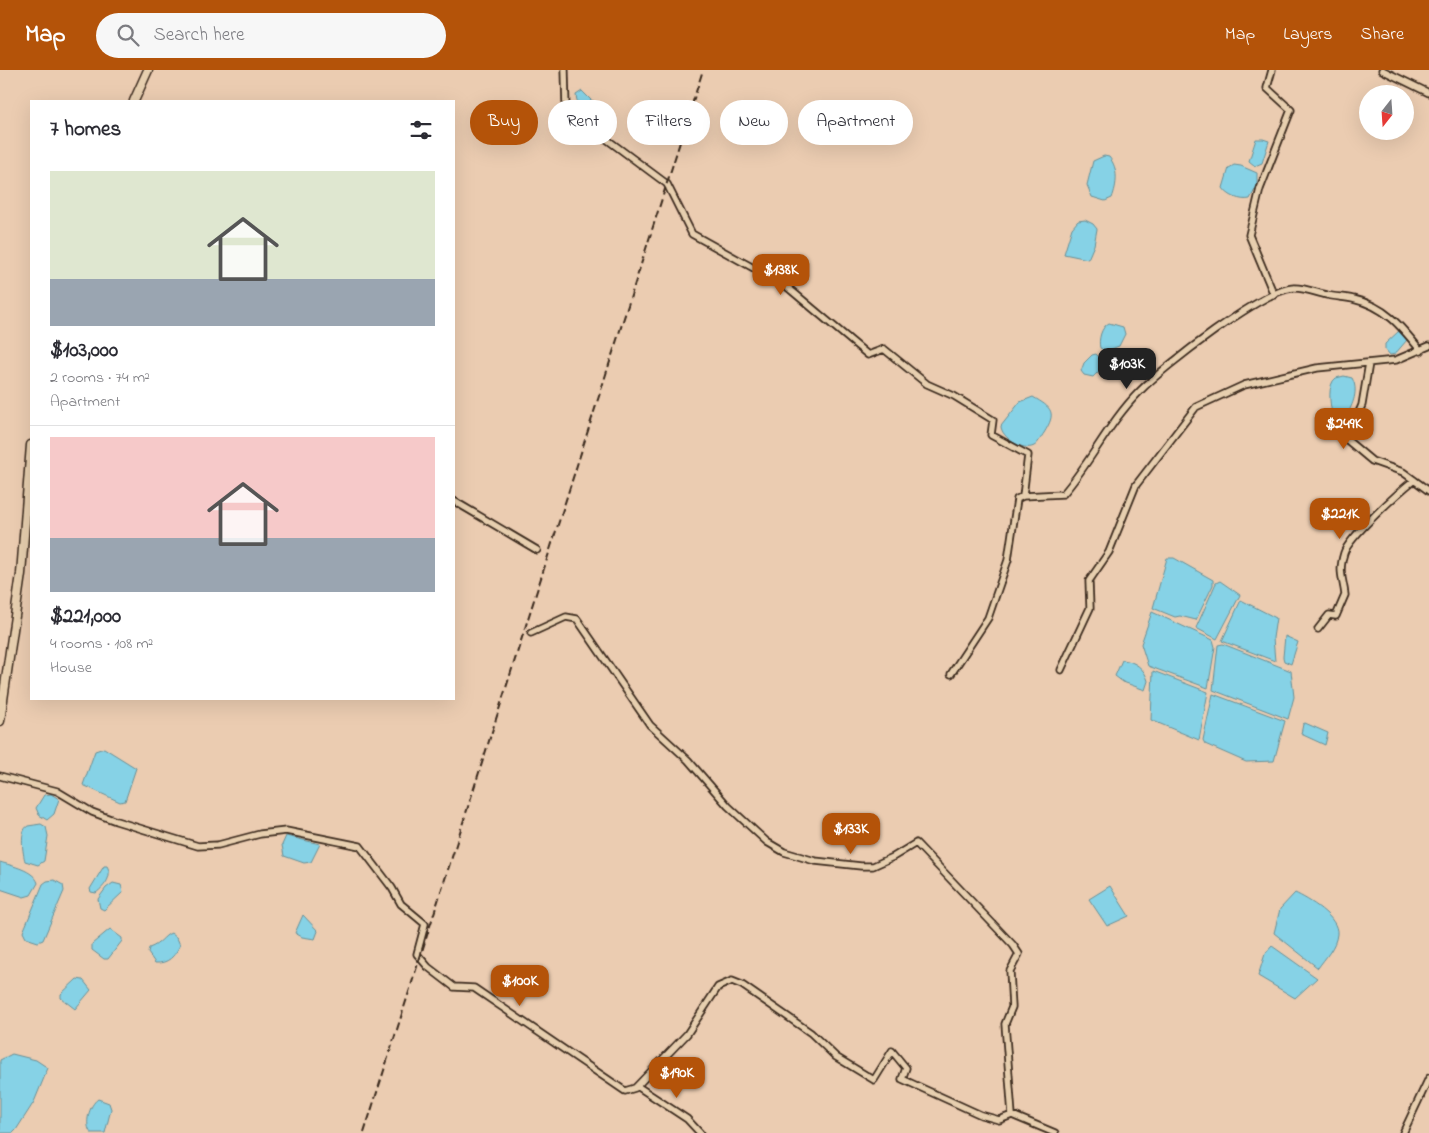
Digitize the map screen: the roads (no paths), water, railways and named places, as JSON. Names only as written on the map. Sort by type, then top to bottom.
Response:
[{"type":"main road","points":[[134,100],[148,70]]},
{"type":"main road","points":[[0,721],[21,574],[30,458]]},
{"type":"street","points":[[564,70],[566,110],[667,184],[692,234],[786,286],[868,356],[884,349],[927,384],[954,396],[993,420],[991,435],[1028,455],[1023,496]]},
{"type":"street","points":[[1272,70],[1267,88],[1291,110],[1260,189],[1248,235],[1274,295]]},
{"type":"street","points":[[1382,70],[1429,93]]},
{"type":"street","points":[[951,674],[988,618],[1008,560],[1017,498],[1063,494],[1082,473],[1099,441],[1140,391],[1208,334],[1274,295],[1293,288],[1364,302],[1394,318],[1421,351]]},
{"type":"street","points":[[1060,670],[1090,608],[1089,581],[1109,552],[1136,485],[1196,407],[1244,385],[1317,368],[1396,360],[1429,346]]},
{"type":"street","points":[[1369,363],[1362,405],[1348,440],[1372,461],[1403,472],[1429,491]]},
{"type":"street","points":[[1318,629],[1329,615],[1336,616],[1346,595],[1340,579],[1345,551],[1391,498],[1414,480]]},
{"type":"street","points":[[455,502],[537,550]]},
{"type":"street","points":[[531,634],[566,616],[576,619],[650,725],[688,760],[728,806],[761,836],[784,852],[815,861],[873,866],[916,843],[1013,945],[1019,954],[1010,971],[1012,1006],[1005,1024],[1012,1115]]},
{"type":"street","points":[[0,776],[56,791],[92,812],[198,846],[218,845],[260,834],[286,831],[360,846],[392,888],[401,904],[425,924],[417,954],[428,967],[454,987],[474,988],[618,1087],[628,1090],[638,1086],[687,1034],[718,987],[732,982],[747,988],[799,1025],[836,1057],[874,1080],[892,1051],[906,1068],[902,1078],[981,1115],[999,1120],[1012,1115],[1055,1133]]},
{"type":"street","points":[[1403,1133],[1429,1078]]},
{"type":"street","points":[[638,1086],[687,1119],[700,1133]]},
{"type":"water","points":[[582,91],[591,100],[577,100],[576,95]]},
{"type":"water","points":[[1256,139],[1269,141],[1262,163],[1255,166],[1249,161]]},
{"type":"water","points":[[1104,156],[1109,157],[1116,172],[1112,198],[1105,201],[1092,197],[1087,185],[1093,161]]},
{"type":"water","points":[[1234,165],[1257,173],[1257,186],[1250,199],[1235,197],[1223,188],[1229,168]]},
{"type":"water","points":[[1085,220],[1093,224],[1097,229],[1094,245],[1088,259],[1064,254],[1072,228],[1078,221]]},
{"type":"water","points":[[1109,323],[1123,327],[1125,334],[1119,346],[1106,351],[1100,348],[1099,341],[1102,331]]},
{"type":"water","points":[[1400,330],[1407,340],[1395,354],[1390,355],[1385,349],[1385,344]]},
{"type":"water","points":[[1096,354],[1101,359],[1099,371],[1093,377],[1084,375],[1081,371],[1084,363],[1092,355]]},
{"type":"water","points":[[1344,376],[1352,378],[1355,392],[1353,402],[1346,416],[1339,418],[1332,413],[1330,390],[1336,378]]},
{"type":"water","points":[[1033,397],[1045,404],[1051,415],[1048,426],[1037,444],[1024,447],[1009,439],[1001,426],[1020,402]]},
{"type":"water","points":[[1167,558],[1174,558],[1213,580],[1213,585],[1196,620],[1180,616],[1175,617],[1153,608]]},
{"type":"water","points":[[1220,581],[1240,595],[1217,639],[1196,628],[1216,583]]},
{"type":"water","points":[[1241,600],[1276,618],[1273,638],[1275,661],[1222,641]]},
{"type":"water","points":[[1152,612],[1213,640],[1215,647],[1208,688],[1148,666],[1141,644]]},
{"type":"water","points":[[1285,636],[1298,642],[1291,664],[1284,661],[1283,657]]},
{"type":"water","points":[[1223,644],[1291,671],[1294,697],[1288,719],[1213,690],[1218,645]]},
{"type":"water","points":[[1122,660],[1131,662],[1142,669],[1148,681],[1145,690],[1123,682],[1115,676]]},
{"type":"water","points":[[1153,671],[1208,692],[1199,740],[1151,720]]},
{"type":"water","points":[[1213,694],[1285,721],[1274,761],[1246,762],[1205,744],[1203,740]]},
{"type":"water","points":[[1305,723],[1328,733],[1325,745],[1301,734],[1303,724]]},
{"type":"water","points":[[104,748],[136,768],[125,801],[120,802],[83,785],[95,751]]},
{"type":"water","points":[[51,794],[59,799],[54,814],[47,820],[39,815],[36,808],[44,795]]},
{"type":"water","points":[[41,824],[46,827],[48,836],[44,861],[38,865],[25,861],[23,832],[28,826]]},
{"type":"water","points":[[286,836],[320,844],[311,862],[304,863],[284,856],[282,845]]},
{"type":"water","points":[[0,862],[22,869],[36,879],[38,883],[31,895],[24,897],[0,889]]},
{"type":"water","points":[[104,866],[107,866],[109,870],[107,881],[96,893],[91,892],[90,889]]},
{"type":"water","points":[[54,880],[63,885],[64,891],[43,940],[38,942],[26,938],[23,932],[43,884]]},
{"type":"water","points":[[113,883],[121,885],[123,892],[104,910],[100,908],[98,899],[106,888]]},
{"type":"water","points":[[1110,886],[1129,916],[1107,926],[1089,899]]},
{"type":"water","points":[[1295,893],[1322,909],[1333,921],[1336,928],[1335,943],[1318,968],[1274,933],[1280,909]]},
{"type":"water","points":[[303,915],[318,931],[315,939],[302,937],[295,933]]},
{"type":"water","points":[[110,929],[122,938],[122,941],[108,959],[104,959],[92,950],[92,944]]},
{"type":"water","points":[[171,933],[177,938],[180,945],[178,949],[167,961],[155,963],[148,953],[149,948]]},
{"type":"water","points":[[1272,946],[1317,978],[1295,998],[1258,976],[1265,954]]},
{"type":"water","points":[[77,979],[83,980],[91,990],[75,1009],[61,998],[61,994]]},
{"type":"water","points":[[12,1054],[36,1060],[48,1068],[34,1102],[16,1130],[13,1133],[0,1133],[0,1060]]},
{"type":"water","points":[[98,1099],[109,1103],[111,1109],[105,1133],[91,1133],[88,1125],[90,1110]]},
{"type":"railway","points":[[364,1133],[703,70]]}]
